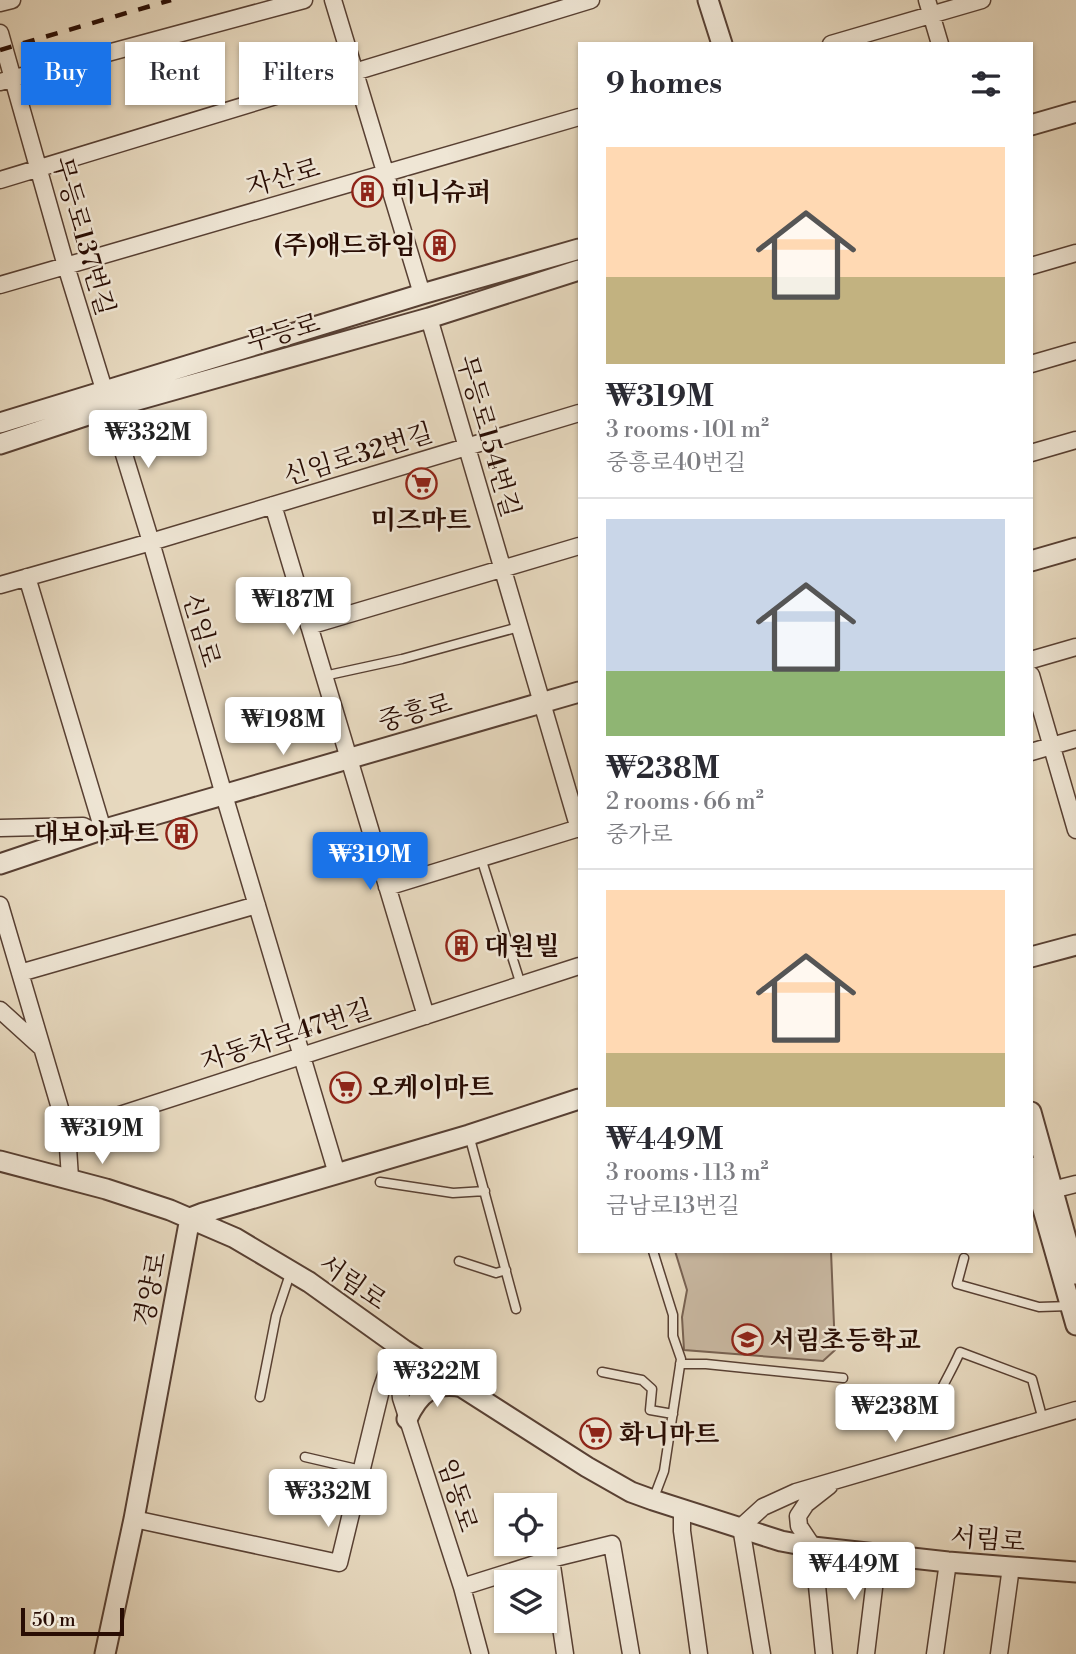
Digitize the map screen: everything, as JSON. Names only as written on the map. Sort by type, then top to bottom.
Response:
[{"type":"street","points":[[0,3],[12,0]]},
{"type":"street","points":[[6,80],[304,0]]},
{"type":"street","points":[[333,0],[346,42]]},
{"type":"street","points":[[358,71],[591,0]]},
{"type":"street","points":[[708,0],[721,42]]},
{"type":"street","points":[[836,42],[930,7],[982,0]]},
{"type":"street","points":[[930,7],[939,42]]},
{"type":"street","name":"무등로137번길","points":[[0,33],[6,80],[38,168],[107,399]]},
{"type":"street","points":[[358,82],[422,294]]},
{"type":"street","points":[[0,180],[246,105]]},
{"type":"street","points":[[1033,124],[1076,112]]},
{"type":"street","name":"자산로","points":[[0,285],[578,117]]},
{"type":"street","name":"무등로","points":[[0,444],[107,399],[422,294],[578,249]]},
{"type":"street","points":[[1033,265],[1076,253]]},
{"type":"street","name":"무등로","points":[[0,423],[107,399],[429,318],[578,270]]},
{"type":"street","name":"무등로154번길","points":[[429,318],[578,826]]},
{"type":"street","points":[[1033,360],[1076,351]]},
{"type":"street","name":"신임로","points":[[107,399],[337,1174]]},
{"type":"street","name":"신임로32번길","points":[[0,585],[578,413]]},
{"type":"street","points":[[1033,452],[1071,441]]},
{"type":"street","points":[[273,505],[426,1016]]},
{"type":"street","points":[[309,626],[578,546]]},
{"type":"street","points":[[1033,560],[1076,548]]},
{"type":"street","points":[[27,577],[67,709],[99,831]]},
{"type":"street","points":[[1033,659],[1076,647]]},
{"type":"street","points":[[1033,682],[1076,830]]},
{"type":"street","name":"중흥로","points":[[0,864],[99,831],[578,692]]},
{"type":"street","points":[[1033,751],[1076,738]]},
{"type":"street","points":[[0,828],[83,826],[99,831]]},
{"type":"street","points":[[387,887],[578,829]]},
{"type":"street","points":[[0,905],[67,1132],[70,1178]]},
{"type":"street","points":[[20,973],[257,905]]},
{"type":"street","points":[[1033,956],[1076,944]]},
{"type":"street","name":"자동차로47번길","points":[[67,1132],[578,966]]},
{"type":"street","points":[[0,1010],[42,1048]]},
{"type":"street","points":[[190,1219],[469,1135],[578,1098]]},
{"type":"street","points":[[1033,1128],[1041,1193],[1073,1316]]},
{"type":"street","name":"서림로","points":[[0,1161],[70,1178],[190,1219],[235,1238],[291,1271],[404,1350],[587,1467],[631,1492],[682,1511],[781,1541],[813,1547],[948,1562],[1076,1572]]},
{"type":"street","points":[[1033,1172],[1076,1274]]},
{"type":"street","points":[[1041,1193],[1076,1184]]},
{"type":"street","name":"경양로","points":[[105,1654],[134,1519],[190,1219]]},
{"type":"street","points":[[134,1519],[339,1563],[381,1390],[390,1364],[404,1350]]},
{"type":"street","name":"임동로","points":[[404,1350],[400,1388],[407,1419],[462,1587],[480,1654]]},
{"type":"street","points":[[407,1419],[415,1403],[426,1392],[445,1385],[463,1387]]},
{"type":"street","points":[[761,1654],[741,1527],[763,1507],[839,1479],[1076,1410]]},
{"type":"street","points":[[824,1654],[813,1547],[799,1526],[800,1511],[839,1479]]},
{"type":"street","points":[[682,1511],[682,1531],[699,1654]]},
{"type":"street","points":[[462,1587],[551,1559],[612,1544],[631,1654]]},
{"type":"street","points":[[866,1654],[878,1555]]},
{"type":"street","points":[[551,1559],[565,1654]]},
{"type":"street","points":[[935,1654],[948,1562]]},
{"type":"street","points":[[999,1654],[1011,1567]]},
{"type":"lane","points":[[324,676],[402,659],[519,627]]},
{"type":"lane","points":[[481,858],[521,985]]},
{"type":"lane","points":[[469,1135],[516,1309]]},
{"type":"lane","points":[[380,1181],[453,1193],[485,1191]]},
{"type":"lane","points":[[653,1500],[664,1471],[681,1359],[673,1336],[673,1315],[654,1253]]},
{"type":"lane","points":[[964,1258],[957,1284],[1073,1316]]},
{"type":"lane","points":[[459,1261],[496,1273],[506,1270]]},
{"type":"lane","points":[[260,1397],[276,1316],[291,1271]]},
{"type":"lane","points":[[938,1396],[960,1352],[1032,1379],[1043,1420]]},
{"type":"lane","points":[[680,1364],[706,1364],[843,1378]]},
{"type":"lane","points":[[602,1372],[642,1380],[652,1389],[650,1409],[673,1414]]},
{"type":"lane","points":[[305,1457],[361,1470]]},
{"type":"shaded area","points":[[676,1253],[831,1253],[835,1350],[823,1361],[684,1350],[682,1317],[687,1290]]},
{"type":"railway","points":[[0,50],[171,0]]},
{"type":"place","name":"미니슈퍼","points":[[368,192]]},
{"type":"place","name":"(주)애드하임","points":[[439,245]]},
{"type":"place","name":"미즈마트","points":[[421,484]]},
{"type":"place","name":"대보아파트","points":[[182,833]]},
{"type":"place","name":"대원빌","points":[[461,946]]},
{"type":"place","name":"오케이마트","points":[[345,1087]]},
{"type":"place","name":"서림초등학교","points":[[747,1340]]},
{"type":"place","name":"화니마트","points":[[596,1434]]}]
